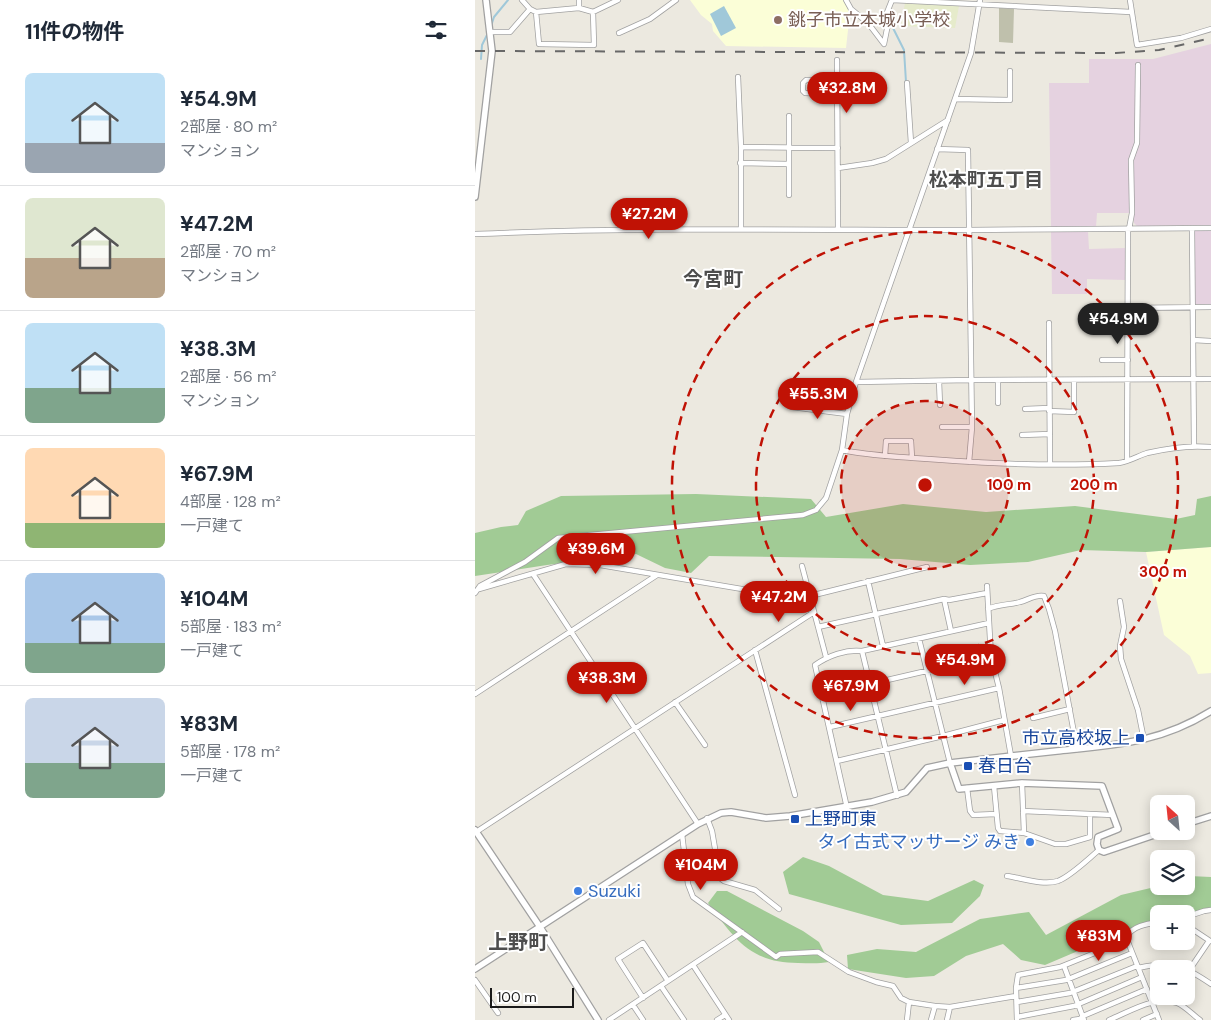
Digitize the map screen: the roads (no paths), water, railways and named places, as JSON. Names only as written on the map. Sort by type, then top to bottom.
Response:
[{"type":"street","points":[[475,197],[492,51],[486,0]]},
{"type":"street","points":[[522,0],[530,9],[536,12],[579,8],[593,12],[618,0]]},
{"type":"street","points":[[579,0],[579,8]]},
{"type":"street","points":[[619,33],[650,19],[676,0]]},
{"type":"street","points":[[846,0],[851,9],[868,23],[885,44],[888,24],[886,15],[892,0],[979,2],[1131,12]]},
{"type":"street","points":[[1129,0],[1137,45],[1181,38],[1211,29]]},
{"type":"street","points":[[476,591],[480,586],[525,562],[558,538],[803,515],[817,510],[826,498],[842,450],[847,414],[856,382],[971,53],[979,2]]},
{"type":"street","points":[[490,32],[510,32],[530,9]]},
{"type":"street","points":[[536,12],[539,44],[594,45],[593,12]]},
{"type":"street","points":[[837,60],[838,229]]},
{"type":"street","points":[[1127,461],[1128,229],[1132,213],[1131,160],[1137,143],[1138,65]]},
{"type":"street","points":[[955,99],[1010,100],[1010,71]]},
{"type":"street","points":[[738,77],[741,147],[741,229]]},
{"type":"street","points":[[837,80],[805,80],[803,91],[805,93],[838,94]]},
{"type":"street","points":[[907,83],[911,143]]},
{"type":"street","points":[[789,116],[789,195]]},
{"type":"street","points":[[838,168],[886,159],[949,120]]},
{"type":"street","points":[[741,147],[838,148]]},
{"type":"street","points":[[937,150],[968,150],[972,428],[969,462]]},
{"type":"street","points":[[741,163],[789,164]]},
{"type":"street","points":[[1192,228],[1194,445]]},
{"type":"street","points":[[475,234],[558,230],[1211,228]]},
{"type":"street","points":[[1128,308],[1211,306]]},
{"type":"street","points":[[1049,322],[1050,464]]},
{"type":"street","points":[[1193,340],[1211,341]]},
{"type":"street","points":[[1102,360],[1128,360]]},
{"type":"street","points":[[856,382],[1211,379]]},
{"type":"street","points":[[998,380],[998,403]]},
{"type":"street","points":[[1025,409],[1074,412],[1074,380]]},
{"type":"street","points":[[939,381],[939,405]]},
{"type":"street","points":[[792,407],[847,414]]},
{"type":"street","points":[[942,427],[972,428]]},
{"type":"street","points":[[1022,435],[1049,434]]},
{"type":"street","points":[[885,456],[886,441],[911,441],[912,458]]},
{"type":"street","points":[[842,450],[869,456],[969,462],[1050,464],[1121,463],[1149,453],[1194,445],[1211,447]]},
{"type":"street","points":[[476,591],[566,564],[600,566],[799,600],[814,612]]},
{"type":"street","points":[[802,566],[826,657]]},
{"type":"street","points":[[810,596],[927,567]]},
{"type":"street","points":[[533,574],[698,824]]},
{"type":"street","points":[[475,694],[657,576]]},
{"type":"street","points":[[868,581],[883,646]]},
{"type":"street","points":[[987,586],[991,656],[999,688],[1011,756]]},
{"type":"street","points":[[818,627],[944,598],[949,600],[987,593]]},
{"type":"street","points":[[989,608],[998,604],[1018,603],[1039,595],[1044,596],[1055,631],[1077,749]]},
{"type":"street","points":[[944,598],[951,632]]},
{"type":"street","points":[[1119,601],[1124,627],[1120,646],[1121,660],[1138,710],[1144,740]]},
{"type":"street","points":[[598,1020],[540,927],[476,831],[814,612]]},
{"type":"street","points":[[847,808],[815,665],[826,657],[855,650],[861,651],[989,623]]},
{"type":"street","points":[[919,639],[950,763],[959,789],[1023,783],[1102,786],[1118,829],[1098,837],[1097,844],[1099,850]]},
{"type":"street","points":[[755,650],[795,795]]},
{"type":"street","points":[[861,651],[897,796]]},
{"type":"street","points":[[822,694],[991,656]]},
{"type":"street","points":[[830,727],[999,688]]},
{"type":"street","points":[[675,702],[705,746]]},
{"type":"street","points":[[1033,718],[1070,709]]},
{"type":"street","points":[[475,969],[707,818],[721,813],[731,812],[766,818],[847,808],[897,796],[905,792],[927,768],[950,763],[1144,740],[1177,729],[1211,711]]},
{"type":"street","points":[[837,761],[1004,720]]},
{"type":"street","points":[[1023,783],[1024,833]]},
{"type":"street","points":[[994,786],[996,814],[1000,831],[1024,833],[1055,844],[1066,844],[1090,837],[1090,814]]},
{"type":"street","points":[[967,788],[970,811],[973,815],[996,814]]},
{"type":"street","points":[[1023,811],[1113,816]]},
{"type":"street","points":[[1195,821],[1211,816]]},
{"type":"street","points":[[707,818],[712,831],[720,878],[724,881],[755,890],[779,909]]},
{"type":"street","points":[[682,834],[688,884],[693,898],[776,957],[780,954],[818,952],[849,972],[893,986],[901,998],[909,1002],[950,1007],[1070,993],[1138,967],[1150,965]]},
{"type":"street","points":[[1099,850],[1104,852],[1150,836]]},
{"type":"street","points":[[1007,876],[1043,882],[1057,881],[1099,850]]},
{"type":"street","points":[[1195,914],[1211,910]]},
{"type":"street","points":[[1150,924],[1129,932],[1127,940],[1150,996]]},
{"type":"street","points":[[609,1020],[742,932]]},
{"type":"street","points":[[1195,932],[1210,941],[1195,962]]},
{"type":"street","points":[[1127,940],[1064,966],[1018,975],[1016,988],[1017,1019],[1079,1004],[1142,977]]},
{"type":"street","points":[[643,998],[618,959],[643,943],[668,981]]},
{"type":"street","points":[[1016,988],[1069,978],[1132,953]]},
{"type":"street","points":[[693,965],[729,1020]]},
{"type":"street","points":[[1064,966],[1083,1018]]},
{"type":"street","points":[[1195,973],[1211,984]]},
{"type":"street","points":[[475,980],[498,1013]]},
{"type":"street","points":[[661,986],[684,1020]]},
{"type":"street","points":[[1073,1020],[1083,1018],[1147,989]]},
{"type":"street","points":[[907,1020],[909,1002]]},
{"type":"street","points":[[1109,1020],[1150,1003]]},
{"type":"street","points":[[633,1005],[643,1020]]},
{"type":"street","points":[[1154,1005],[1159,1020]]},
{"type":"street","points":[[1180,1005],[1200,1020]]},
{"type":"street","points":[[931,1020],[935,1006]]},
{"type":"street","points":[[947,1020],[950,1007]]},
{"type":"street","points":[[1143,1020],[1157,1014]]},
{"type":"street","points":[[717,1020],[725,1015]]},
{"type":"water","points":[[724,6],[736,28],[721,36],[710,14]]},
{"type":"waterway","points":[[491,26],[494,17],[508,0]]},
{"type":"waterway","points":[[889,13],[889,20],[904,50],[906,82]]},
{"type":"waterway","points":[[481,59],[482,45],[487,35]]},
{"type":"railway","points":[[475,51],[1116,53],[1159,50],[1211,38]]},
{"type":"place","name":"銚子市立本城小学校","points":[[778,20]]},
{"type":"place","name":"市立高校坂上","points":[[1140,738]]},
{"type":"place","name":"春日台","points":[[968,766]]},
{"type":"place","name":"上野町東","points":[[795,819]]},
{"type":"place","name":"タイ古式マッサージ みき","points":[[1030,842]]},
{"type":"place","name":"Suzuki","points":[[578,891]]},
{"type":"district","name":"松本町五丁目","points":[[986,179]]},
{"type":"district","name":"今宮町","points":[[713,279]]},
{"type":"district","name":"上野町","points":[[518,942]]}]
